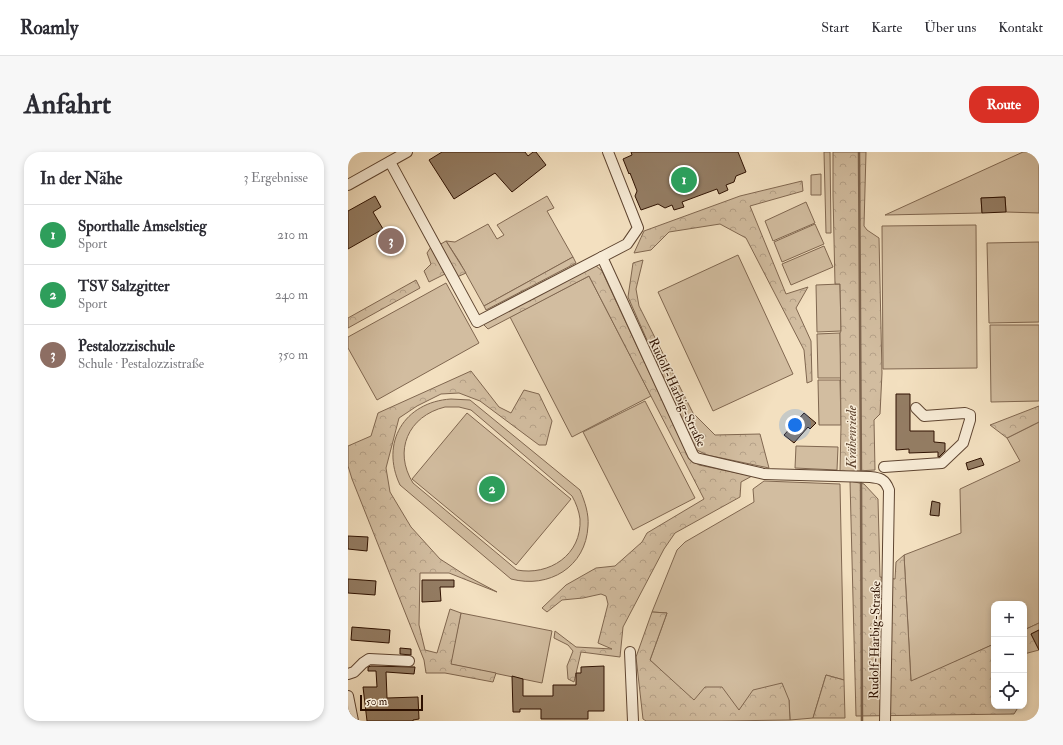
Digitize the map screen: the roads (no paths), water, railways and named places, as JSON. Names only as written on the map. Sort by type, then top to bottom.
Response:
[{"type":"street","points":[[348,185],[407,152]]},
{"type":"street","points":[[390,162],[477,322],[627,244],[638,228],[608,152]]},
{"type":"street","name":"Rudolf-Harbig-Straße","points":[[602,257],[693,455],[696,458],[764,474],[870,477],[883,480],[887,484],[889,490],[885,721]]},
{"type":"street","points":[[884,467],[942,463],[963,443],[970,420],[970,415],[965,413],[924,416],[916,408]]},
{"type":"street","points":[[630,652],[633,721]]},
{"type":"street","points":[[348,674],[354,672],[369,659],[409,661]]},
{"type":"street","points":[[348,696],[353,721]]},
{"type":"waterway","name":"Krähenriede","points":[[859,152],[861,475]]},
{"type":"waterway","name":"Krähenriede","points":[[861,480],[862,721]]},
{"type":"place","name":"Sporthalle Amselstieg","points":[[684,180]]},
{"type":"place","name":"Pestalozzischule","points":[[391,241]]},
{"type":"place","name":"TSV Salzgitter","points":[[492,489]]}]
